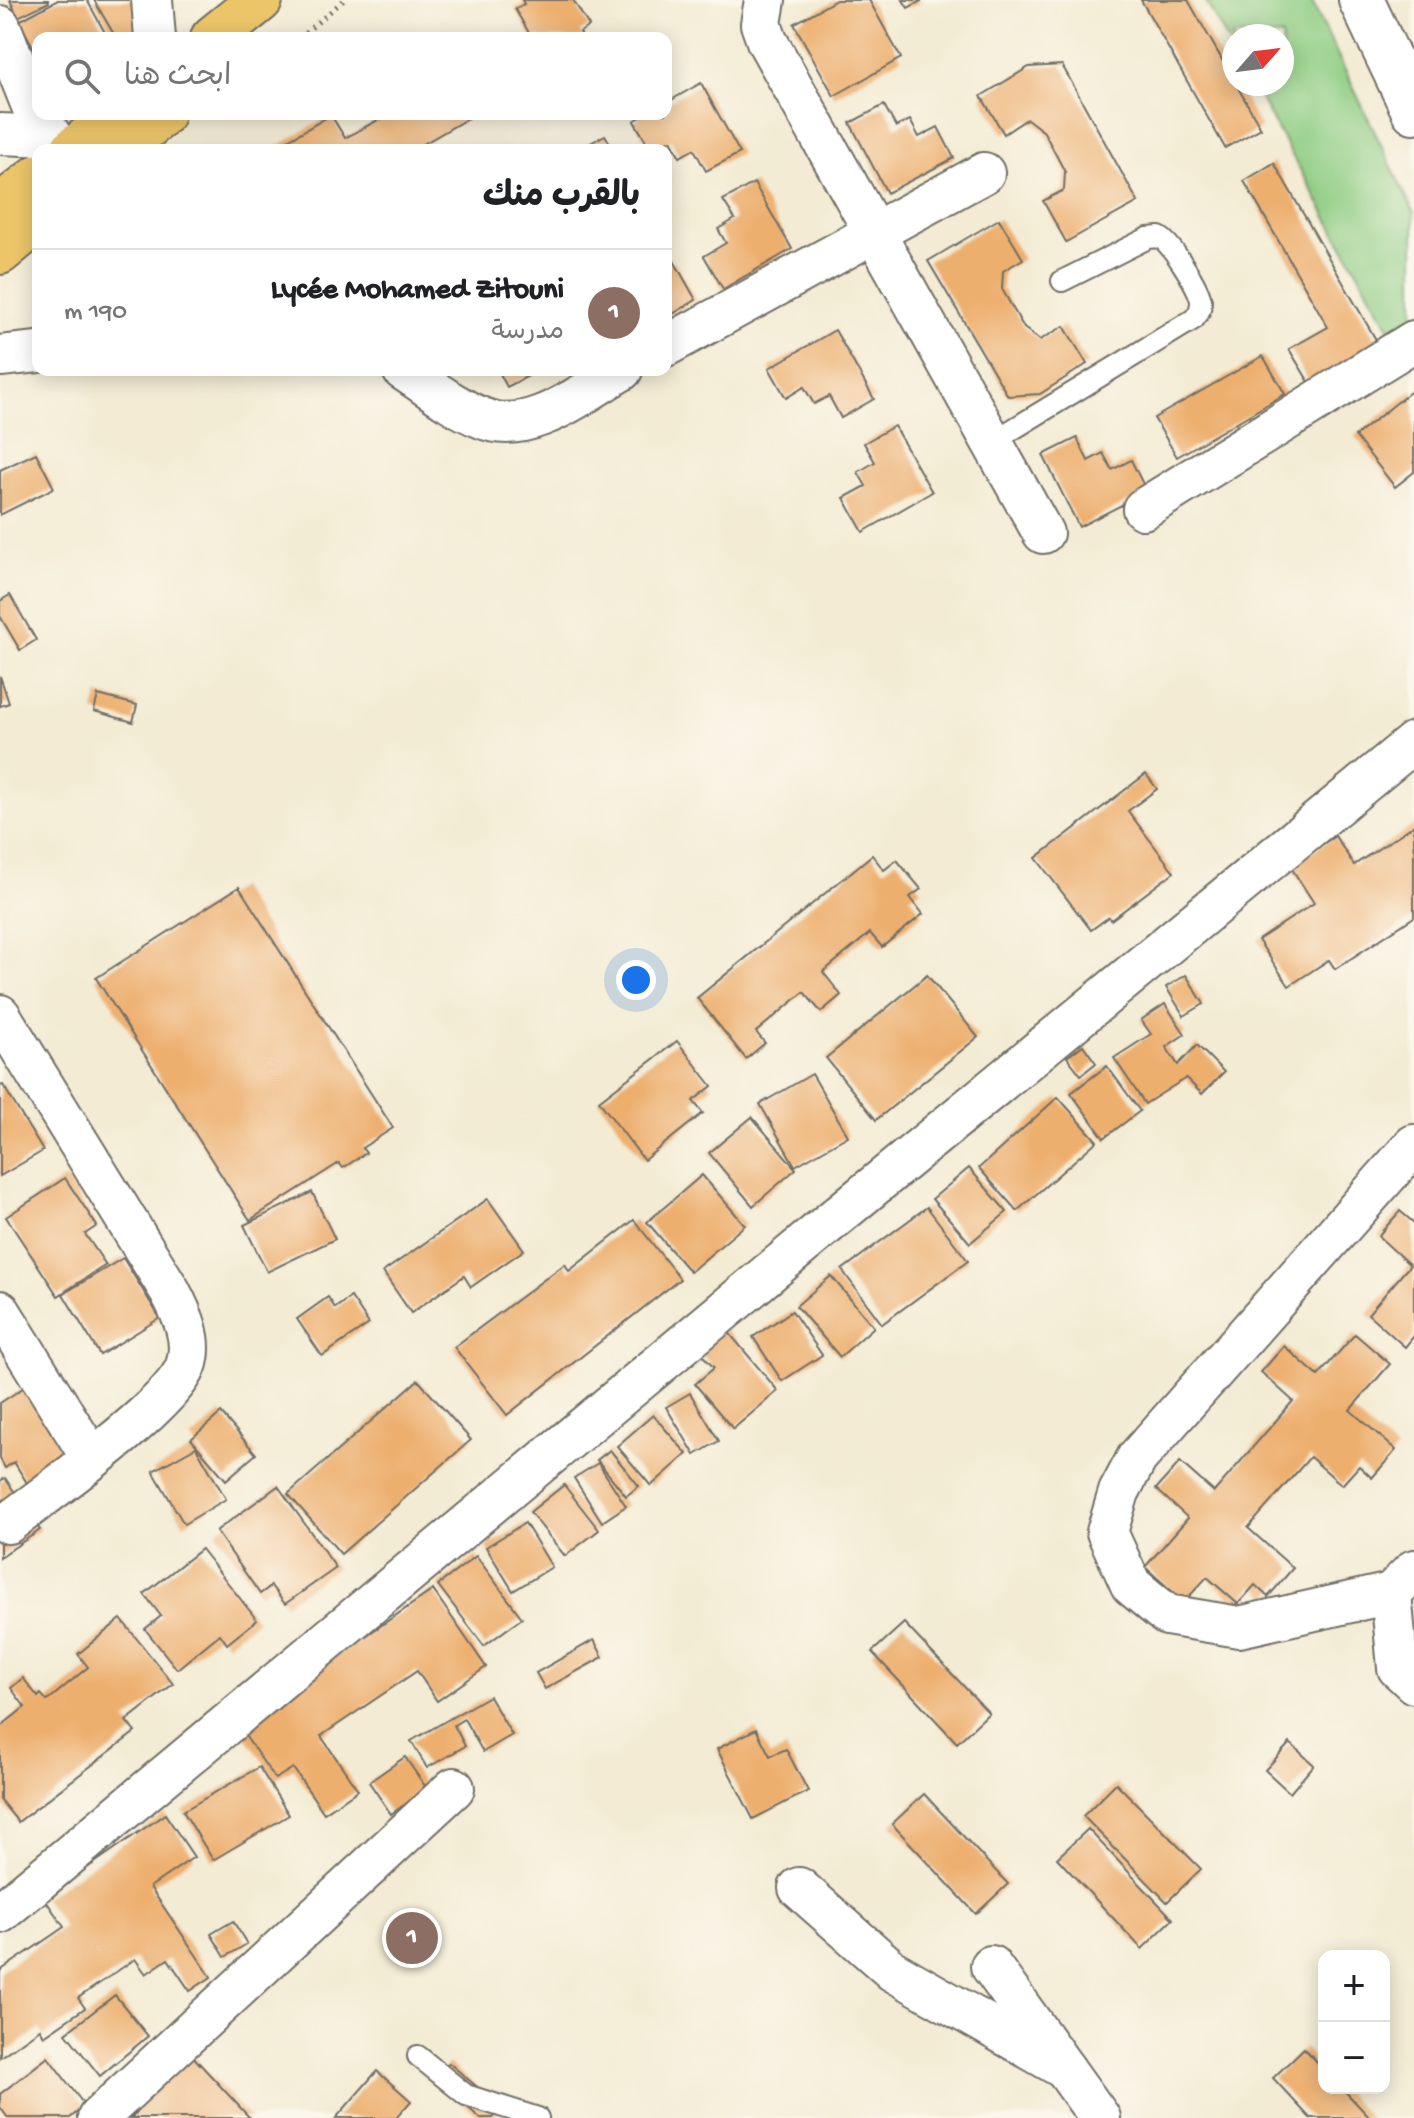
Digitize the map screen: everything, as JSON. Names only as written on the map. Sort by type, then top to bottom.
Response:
[{"type":"main road","points":[[220,32],[260,0]]},
{"type":"main road","points":[[257,32],[295,0]]},
{"type":"main road","points":[[63,144],[107,120]]},
{"type":"main road","points":[[127,144],[155,120]]},
{"type":"main road","points":[[0,207],[32,182]]},
{"type":"main road","points":[[0,252],[32,225]]},
{"type":"street","points":[[152,0],[155,32]]},
{"type":"street","points":[[765,0],[761,24],[767,41],[876,230],[1043,533]]},
{"type":"street","points":[[1361,0],[1414,111]]},
{"type":"street","points":[[0,26],[32,106]]},
{"type":"street","points":[[42,120],[60,144]]},
{"type":"street","points":[[0,134],[55,144]]},
{"type":"street","points":[[672,343],[984,173]]},
{"type":"street","points":[[1143,509],[1414,341]]},
{"type":"street","points":[[0,356],[32,353]]},
{"type":"street","points":[[413,376],[482,418],[509,424],[536,418],[611,376]]},
{"type":"street","points":[[0,1913],[848,1207],[1414,742]]},
{"type":"street","points":[[0,1015],[170,1291],[182,1314],[189,1340],[186,1366],[174,1388],[92,1459],[8,1523]]},
{"type":"street","points":[[1414,1145],[1137,1458],[1119,1492],[1107,1532],[1131,1585],[1167,1615],[1239,1627],[1402,1582],[1398,1668],[1414,1683]]},
{"type":"street","points":[[0,1311],[92,1459]]},
{"type":"street","points":[[98,2118],[454,1788]]},
{"type":"street","points":[[799,1888],[893,1971],[1065,2069]]},
{"type":"street","points":[[991,1966],[1100,2118]]},
{"type":"lane","points":[[992,442],[1194,319],[1201,307],[1199,294],[1172,248],[1159,237],[1148,238],[1062,281]]},
{"type":"lane","points":[[418,2056],[466,2095],[538,2118]]},
{"type":"path","points":[[306,32],[344,0]]},
{"type":"green space","points":[[1205,0],[1311,0],[1414,213],[1414,315],[1390,329],[1259,96],[1294,96],[1294,24],[1222,24],[1222,30]]},
{"type":"building","points":[[10,0],[48,0],[49,2],[18,17]]},
{"type":"building","points":[[58,0],[87,0],[105,32],[32,32],[32,45],[19,21]]},
{"type":"building","points":[[94,0],[138,0],[153,26],[142,32],[113,32]]},
{"type":"building","points":[[522,0],[573,0],[589,26],[580,32],[528,32],[515,9],[524,4]]},
{"type":"building","points":[[836,0],[869,0],[901,58],[834,96],[794,24]]},
{"type":"building","points":[[903,0],[923,0],[908,8]]},
{"type":"building","points":[[1141,0],[1188,0],[1222,60],[1222,96],[1243,96],[1261,128],[1225,148]]},
{"type":"building","points":[[1062,65],[1138,202],[1066,242],[1043,201],[1064,190],[1065,172],[1044,132],[1027,119],[1004,134],[981,96],[1029,67]]},
{"type":"building","points":[[701,83],[740,153],[706,171],[694,149],[680,157],[671,140],[663,144],[647,144],[634,121],[672,120],[672,100]]},
{"type":"building","points":[[884,105],[896,127],[910,120],[919,137],[938,127],[954,158],[887,193],[850,123]]},
{"type":"building","points":[[322,120],[334,120],[345,138],[378,120],[465,120],[423,144],[281,144]]},
{"type":"building","points":[[605,135],[610,144],[589,144]]},
{"type":"building","points":[[1274,163],[1383,352],[1315,392],[1289,349],[1328,327],[1244,181]]},
{"type":"building","points":[[754,183],[792,249],[723,289],[704,256],[726,243],[718,229],[735,219],[723,200]]},
{"type":"building","points":[[999,219],[1023,259],[1003,271],[1002,289],[1024,328],[1040,340],[1064,326],[1087,364],[1040,394],[1008,396],[928,261]]},
{"type":"building","points":[[672,262],[696,300],[672,314]]},
{"type":"building","points":[[835,330],[874,399],[841,418],[829,396],[814,404],[804,387],[786,398],[769,368]]},
{"type":"building","points":[[1263,356],[1285,394],[1177,457],[1154,418]]},
{"type":"building","points":[[501,376],[528,376],[507,387]]},
{"type":"building","points":[[1414,389],[1414,472],[1395,487],[1355,436]]},
{"type":"building","points":[[894,426],[932,492],[863,532],[844,498],[866,486],[858,472],[875,462],[864,443]]},
{"type":"building","points":[[1077,438],[1088,461],[1103,453],[1112,470],[1131,460],[1147,492],[1079,527],[1043,455]]},
{"type":"building","points":[[36,453],[54,488],[0,515],[0,470]]},
{"type":"building","points":[[10,595],[36,640],[20,650],[0,616],[0,601]]},
{"type":"building","points":[[0,676],[9,703],[0,706]]},
{"type":"building","points":[[98,695],[137,705],[133,722],[94,711]]},
{"type":"building","points":[[1146,774],[1157,789],[1128,811],[1174,872],[1111,920],[1109,917],[1091,930],[1036,858]]},
{"type":"building","points":[[1414,825],[1414,917],[1335,969],[1329,960],[1289,986],[1258,940],[1314,903],[1290,866],[1335,836],[1354,865]]},
{"type":"building","points":[[872,855],[884,870],[897,860],[921,889],[910,897],[923,914],[882,947],[870,933],[823,972],[841,995],[821,1012],[804,992],[756,1032],[765,1043],[746,1059],[697,998]]},
{"type":"building","points":[[239,887],[393,1128],[362,1148],[366,1153],[343,1168],[339,1163],[250,1220],[96,978]]},
{"type":"building","points":[[927,975],[978,1037],[876,1120],[826,1058]]},
{"type":"building","points":[[1186,975],[1204,1004],[1184,1016],[1166,987]]},
{"type":"building","points":[[1165,1004],[1185,1034],[1166,1047],[1178,1065],[1197,1045],[1224,1072],[1202,1094],[1186,1078],[1145,1104],[1114,1058],[1151,1034],[1141,1020]]},
{"type":"building","points":[[677,1041],[712,1086],[693,1101],[703,1113],[644,1160],[599,1101]]},
{"type":"building","points":[[1083,1045],[1096,1063],[1081,1075],[1067,1057]]},
{"type":"building","points":[[1107,1066],[1140,1111],[1104,1138],[1071,1093]]},
{"type":"building","points":[[812,1074],[848,1136],[795,1166],[760,1104]]},
{"type":"building","points":[[3,1085],[43,1151],[0,1176],[0,1086]]},
{"type":"building","points":[[1058,1097],[1097,1141],[1017,1211],[979,1168]]},
{"type":"building","points":[[752,1117],[796,1169],[753,1206],[709,1153]]},
{"type":"building","points":[[969,1168],[1007,1212],[970,1243],[932,1199]]},
{"type":"building","points":[[702,1175],[745,1225],[690,1272],[647,1222]]},
{"type":"building","points":[[65,1178],[97,1226],[85,1234],[106,1265],[58,1296],[6,1217]]},
{"type":"building","points":[[312,1192],[335,1239],[267,1272],[244,1225]]},
{"type":"building","points":[[488,1199],[524,1250],[471,1287],[464,1276],[411,1313],[383,1272]]},
{"type":"building","points":[[927,1207],[968,1261],[882,1324],[842,1270]]},
{"type":"building","points":[[1400,1211],[1414,1223],[1414,1336],[1405,1347],[1368,1314],[1410,1265],[1378,1236]]},
{"type":"building","points":[[634,1220],[680,1279],[507,1415],[454,1347],[565,1264],[569,1271]]},
{"type":"building","points":[[123,1258],[160,1318],[100,1355],[63,1294]]},
{"type":"building","points":[[831,1276],[874,1327],[840,1357],[796,1306]]},
{"type":"building","points":[[328,1297],[335,1308],[351,1297],[369,1324],[322,1356],[297,1319]]},
{"type":"building","points":[[792,1311],[822,1355],[782,1381],[753,1337]]},
{"type":"building","points":[[725,1328],[778,1391],[733,1429],[695,1384],[714,1368],[698,1350]]},
{"type":"building","points":[[1355,1334],[1390,1364],[1350,1410],[1396,1450],[1372,1478],[1359,1466],[1342,1485],[1310,1457],[1248,1528],[1293,1568],[1268,1597],[1255,1585],[1238,1604],[1207,1577],[1184,1602],[1145,1567],[1188,1518],[1156,1489],[1180,1462],[1214,1492],[1293,1401],[1261,1372],[1284,1346],[1318,1376]]},
{"type":"building","points":[[49,1371],[98,1447],[32,1491],[14,1462],[5,1468],[0,1459],[0,1403]]},
{"type":"building","points":[[418,1380],[471,1440],[341,1554],[288,1494]]},
{"type":"building","points":[[690,1393],[719,1441],[695,1455],[666,1407]]},
{"type":"building","points":[[221,1413],[256,1454],[226,1480],[191,1439]]},
{"type":"building","points":[[653,1415],[687,1454],[651,1486],[617,1446]]},
{"type":"building","points":[[196,1447],[226,1499],[184,1524],[153,1471]]},
{"type":"building","points":[[610,1450],[639,1486],[626,1496],[597,1460]]},
{"type":"building","points":[[598,1463],[626,1506],[602,1522],[574,1478]]},
{"type":"building","points":[[5,1478],[40,1530],[0,1557],[0,1481]]},
{"type":"building","points":[[564,1485],[599,1530],[565,1556],[530,1512]]},
{"type":"building","points":[[278,1486],[336,1568],[285,1604],[271,1586],[260,1594],[216,1531]]},
{"type":"building","points":[[525,1523],[552,1567],[513,1591],[486,1547]]},
{"type":"building","points":[[201,1549],[257,1620],[227,1644],[220,1634],[177,1669],[145,1629],[161,1616],[144,1594]]},
{"type":"building","points":[[476,1556],[522,1618],[484,1646],[438,1585]]},
{"type":"building","points":[[433,1590],[486,1667],[437,1701],[417,1671],[321,1736],[358,1790],[324,1813],[293,1768],[275,1779],[237,1724]]},
{"type":"building","points":[[121,1619],[173,1684],[126,1721],[135,1732],[18,1822],[0,1800],[0,1727],[25,1707],[11,1688],[23,1678],[38,1697],[41,1694],[47,1701],[88,1667],[78,1654]]},
{"type":"building","points":[[904,1623],[989,1713],[957,1743],[872,1652]]},
{"type":"building","points":[[594,1640],[603,1657],[545,1689],[536,1673]]},
{"type":"building","points":[[489,1696],[512,1735],[483,1752],[464,1719],[454,1725],[465,1746],[427,1768],[411,1741]]},
{"type":"building","points":[[756,1729],[770,1756],[786,1749],[808,1791],[753,1819],[717,1749]]},
{"type":"building","points":[[1290,1743],[1314,1765],[1290,1793],[1265,1770]]},
{"type":"building","points":[[405,1757],[427,1789],[391,1814],[369,1782]]},
{"type":"building","points":[[259,1767],[289,1815],[213,1860],[183,1811]]},
{"type":"building","points":[[1116,1783],[1201,1869],[1167,1902],[1083,1816]]},
{"type":"building","points":[[924,1794],[1008,1884],[976,1914],[892,1824]]},
{"type":"building","points":[[165,1814],[194,1857],[150,1887],[211,1977],[190,1991],[168,1959],[146,1974],[135,1959],[78,1998],[85,2008],[44,2036],[40,2029],[0,2057],[0,1971],[64,1927],[44,1898]]},
{"type":"building","points":[[1088,1829],[1173,1919],[1142,1949],[1057,1858]]},
{"type":"building","points":[[233,1921],[247,1944],[225,1957],[211,1934]]},
{"type":"building","points":[[115,1995],[148,2036],[100,2076],[66,2033]]},
{"type":"building","points":[[1304,2048],[1318,2063],[1318,2094],[1348,2094],[1370,2118],[1310,2118],[1273,2078]]},
{"type":"building","points":[[187,2050],[248,2118],[131,2118],[139,2110],[132,2102]]},
{"type":"building","points":[[48,2057],[85,2106],[70,2118],[8,2118],[0,2107],[0,2094]]},
{"type":"building","points":[[449,2063],[502,2108],[493,2118],[480,2118],[435,2079]]},
{"type":"building","points":[[377,2071],[411,2101],[396,2118],[336,2118]]},
{"type":"place","name":"Lycée Mohamed Zitouni","points":[[412,1938]]}]
